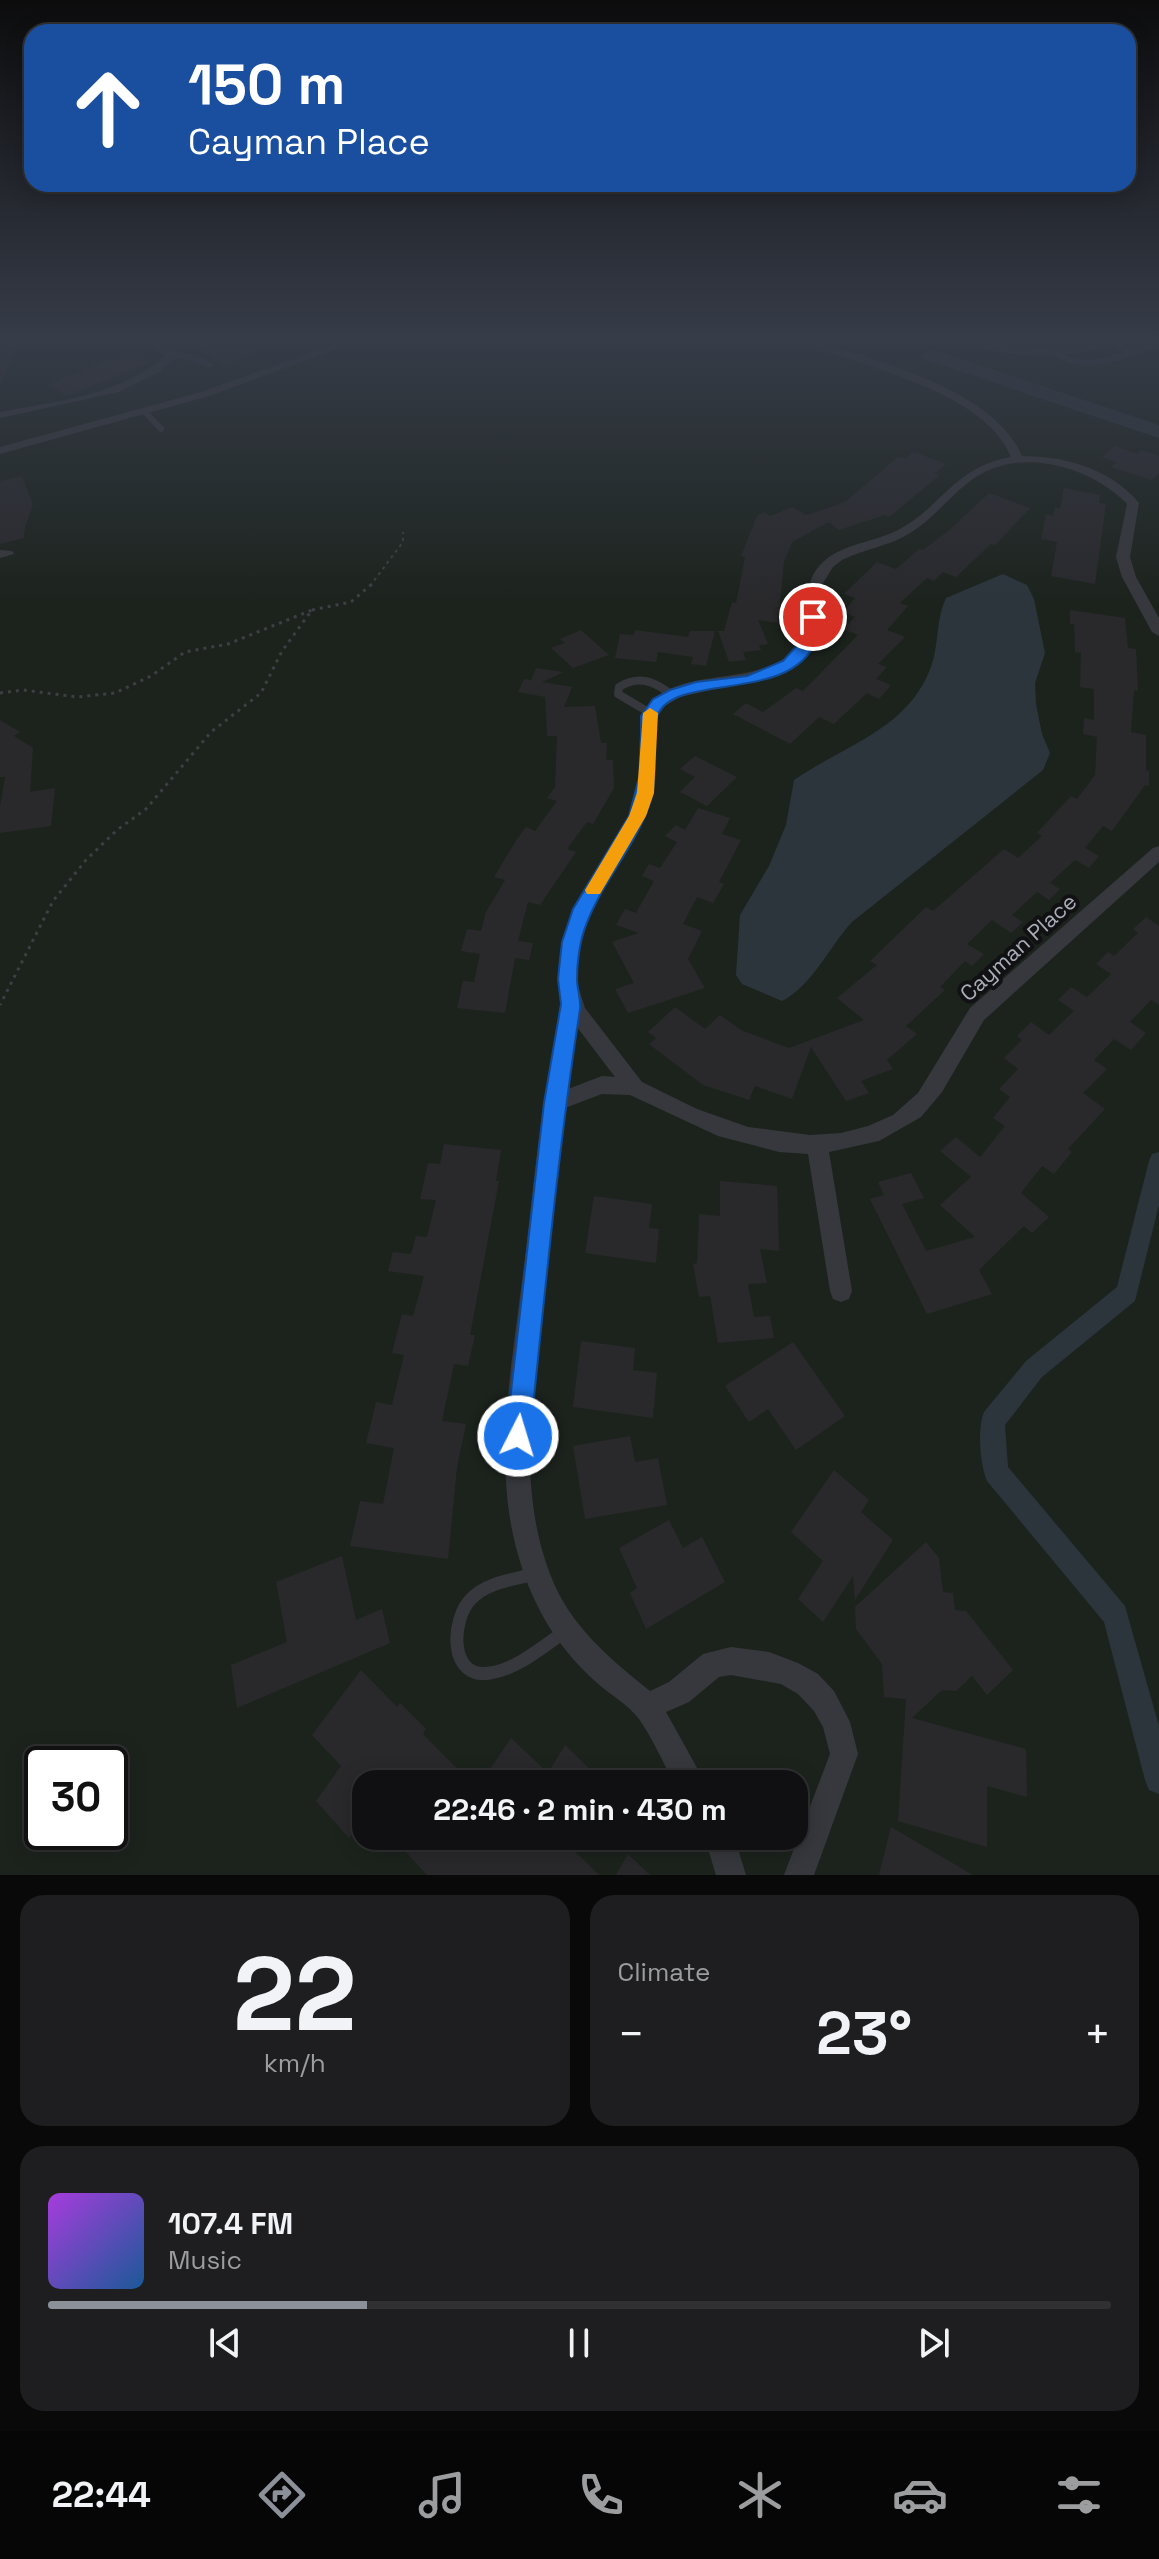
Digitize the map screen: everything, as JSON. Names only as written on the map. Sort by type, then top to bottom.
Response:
[{"type":"street","points":[[48,428],[55,438]]},
{"type":"street","points":[[0,451],[88,428]]},
{"type":"street","points":[[997,428],[1004,434],[1018,460]]},
{"type":"street","points":[[683,1770],[647,1706],[603,1672],[566,1631],[537,1573],[521,1494],[518,1436],[554,1103],[571,1004],[568,979],[574,930],[582,909],[638,816],[646,793],[650,713],[658,702],[672,695],[696,687],[749,680],[788,664],[801,653],[809,640],[817,581],[828,566],[855,549],[912,526],[976,471],[1018,460],[1047,461],[1077,468],[1113,484],[1129,498],[1135,518],[1127,533],[1123,556],[1135,588],[1159,632]]},
{"type":"street","name":"Cayman Place","points":[[571,1004],[600,1044],[625,1071],[633,1087],[684,1114],[734,1134],[777,1142],[817,1143],[872,1134],[912,1113],[932,1092],[961,1034],[977,1014],[1159,852]]},
{"type":"street","points":[[554,1103],[602,1085],[633,1087]]},
{"type":"street","points":[[817,1143],[841,1291]]},
{"type":"street","points":[[647,1706],[679,1692],[713,1664],[731,1661],[769,1666],[788,1673],[808,1684],[824,1701],[836,1722],[844,1754],[799,1875]]},
{"type":"street","points":[[723,1850],[731,1875]]},
{"type":"lane","points":[[650,713],[627,702],[618,694],[619,687],[638,678],[659,684],[672,695]]},
{"type":"lane","points":[[537,1573],[479,1591],[463,1606],[455,1625],[457,1651],[467,1668],[484,1674],[502,1669],[566,1631]]},
{"type":"path","points":[[0,693],[23,690],[77,697],[115,693],[151,676],[185,652],[228,644],[328,604],[350,603],[361,596],[403,542],[403,532]]},
{"type":"path","points":[[0,1005],[53,901],[86,860],[117,830],[146,809],[211,732],[261,693],[282,651],[312,610]]},
{"type":"shaded area","points":[[0,428],[1159,428],[1159,1875],[0,1875]]},
{"type":"shaded area","points":[[1131,428],[1159,428],[1159,438]]},
{"type":"shaded area","points":[[1003,574],[1027,585],[1034,599],[1045,653],[1035,683],[1042,734],[1050,753],[1043,770],[852,922],[811,976],[793,994],[782,1001],[742,984],[736,975],[740,915],[769,866],[786,825],[794,780],[892,720],[922,686],[932,664],[946,598]]},
{"type":"building","points":[[1115,446],[1137,454],[1141,450],[1159,456],[1159,474],[1151,480],[1111,467],[1117,462],[1102,457]]},
{"type":"building","points":[[914,452],[946,464],[935,473],[940,475],[889,517],[885,515],[839,530],[829,522],[792,542],[784,562],[778,623],[758,620],[768,644],[759,645],[761,650],[743,652],[746,660],[729,662],[718,631],[724,631],[732,602],[736,603],[745,557],[741,556],[757,516],[764,512],[770,516],[792,507],[806,515],[845,502],[898,457],[905,459]]},
{"type":"building","points":[[22,476],[33,504],[24,538],[0,544],[0,481]]},
{"type":"building","points":[[1064,488],[1100,495],[1099,503],[1106,504],[1095,584],[1051,576],[1057,542],[1041,539],[1046,514],[1053,516],[1055,507],[1060,509]]},
{"type":"building","points":[[989,493],[1030,508],[995,545],[991,544],[956,577],[943,572],[934,581],[927,578],[900,603],[908,606],[887,630],[905,637],[878,664],[887,667],[876,679],[891,685],[879,699],[867,693],[834,724],[819,717],[790,744],[733,714],[746,703],[763,712],[796,688],[803,691],[858,635],[843,629],[855,617],[843,612],[855,598],[844,594],[877,562],[896,569],[919,549],[923,550],[948,531]]},
{"type":"building","points":[[1070,610],[1125,618],[1128,648],[1136,649],[1138,691],[1134,690],[1131,732],[1146,735],[1146,770],[1149,771],[1149,786],[1145,785],[1112,831],[1103,826],[1085,848],[1099,856],[1089,868],[1075,860],[1050,883],[1060,889],[1049,900],[1037,892],[1012,915],[1023,922],[1011,933],[992,920],[967,944],[984,954],[972,966],[965,961],[940,987],[945,990],[906,1026],[917,1034],[887,1060],[893,1069],[861,1081],[869,1093],[846,1101],[811,1047],[792,1099],[755,1086],[749,1100],[703,1085],[649,1044],[656,1038],[648,1032],[675,1007],[705,1029],[720,1015],[741,1030],[789,1048],[864,1020],[837,998],[877,965],[870,961],[926,907],[933,911],[1004,849],[1018,858],[1042,836],[1037,833],[1071,796],[1077,799],[1095,775],[1097,737],[1083,734],[1084,718],[1094,720],[1094,689],[1080,687],[1081,653],[1075,652]]},
{"type":"building","points":[[581,630],[609,655],[573,668],[551,648],[565,643],[560,639]]},
{"type":"building","points":[[635,630],[688,637],[690,631],[715,631],[706,666],[691,664],[693,657],[658,652],[656,662],[615,658],[620,634],[634,635]]},
{"type":"building","points":[[536,668],[564,672],[542,682],[572,687],[564,707],[595,706],[601,743],[607,743],[606,760],[613,760],[614,788],[593,824],[587,822],[567,849],[576,852],[540,905],[528,902],[518,941],[533,943],[529,960],[515,958],[505,1013],[457,1008],[463,981],[474,982],[480,954],[461,951],[467,929],[481,931],[486,912],[505,880],[494,877],[526,827],[535,831],[557,801],[547,798],[555,787],[557,736],[547,736],[545,697],[518,692],[524,679],[531,680]]},
{"type":"building","points":[[0,720],[20,732],[14,736],[33,748],[30,792],[55,788],[51,826],[0,833],[5,777],[0,777]]},
{"type":"building","points":[[695,756],[737,777],[707,806],[680,792],[695,777],[680,769]]},
{"type":"building","points":[[698,808],[730,818],[722,834],[741,840],[719,882],[724,884],[713,903],[697,897],[683,924],[702,931],[688,959],[705,988],[628,1013],[615,989],[634,983],[612,942],[639,933],[616,925],[625,909],[636,913],[654,881],[642,876],[649,864],[660,868],[677,842],[665,836],[676,825],[685,830]]},
{"type":"building","points":[[1146,917],[1159,926],[1159,1005],[1151,1000],[1130,1022],[1146,1033],[1131,1050],[1114,1039],[1094,1060],[1107,1069],[1083,1093],[1105,1109],[1068,1149],[1072,1152],[1054,1174],[1042,1166],[1021,1193],[1049,1217],[1032,1233],[1024,1226],[979,1270],[992,1294],[927,1314],[870,1199],[884,1195],[878,1182],[911,1173],[924,1198],[902,1204],[926,1251],[975,1237],[940,1205],[971,1177],[940,1151],[956,1137],[980,1157],[1005,1126],[993,1118],[1010,1097],[999,1089],[1018,1069],[1004,1058],[1022,1040],[1017,1036],[1031,1022],[1049,1035],[1074,1011],[1058,1000],[1071,987],[1087,997],[1111,974],[1096,964],[1108,952],[1114,956],[1138,933],[1133,929]]},
{"type":"building","points":[[444,1144],[501,1150],[496,1181],[499,1181],[470,1335],[475,1335],[468,1366],[454,1364],[442,1421],[466,1424],[457,1467],[448,1559],[350,1546],[360,1501],[383,1504],[394,1448],[366,1443],[376,1402],[392,1405],[404,1355],[392,1353],[402,1314],[413,1316],[424,1276],[388,1271],[393,1252],[411,1254],[416,1236],[427,1237],[436,1200],[420,1199],[428,1163],[440,1164]]},
{"type":"building","points":[[720,1181],[777,1186],[779,1251],[760,1249],[767,1283],[748,1284],[754,1317],[770,1316],[774,1338],[718,1343],[710,1296],[699,1297],[693,1264],[697,1263],[699,1214],[720,1216]]},
{"type":"building","points":[[594,1196],[652,1204],[649,1228],[659,1229],[656,1263],[585,1253]]},
{"type":"building","points":[[581,1341],[635,1348],[633,1370],[657,1373],[653,1418],[573,1407]]},
{"type":"building","points":[[793,1342],[845,1416],[796,1450],[768,1409],[749,1422],[725,1386]]},
{"type":"building","points":[[630,1436],[635,1462],[658,1458],[667,1505],[585,1519],[573,1446]]},
{"type":"building","points":[[834,1470],[869,1500],[861,1512],[893,1540],[855,1600],[853,1576],[823,1622],[798,1599],[823,1561],[791,1532]]},
{"type":"building","points":[[669,1520],[683,1548],[702,1537],[725,1582],[646,1629],[630,1593],[637,1588],[619,1548]]},
{"type":"building","points":[[926,1542],[939,1558],[943,1592],[953,1593],[955,1610],[966,1611],[1013,1670],[987,1695],[972,1676],[956,1691],[942,1690],[912,1718],[1026,1749],[1027,1797],[987,1786],[987,1847],[898,1821],[906,1699],[884,1697],[882,1664],[856,1629],[855,1607]]},
{"type":"building","points":[[342,1556],[356,1620],[382,1609],[390,1643],[237,1708],[231,1665],[287,1642],[276,1582]]},
{"type":"building","points":[[361,1670],[397,1707],[400,1703],[426,1729],[423,1734],[458,1770],[352,1770],[352,1834],[349,1838],[316,1801],[341,1766],[312,1735]]},
{"type":"building","points":[[511,1738],[545,1770],[489,1770]]},
{"type":"building","points":[[565,1745],[591,1770],[550,1770]]},
{"type":"building","points":[[891,1827],[908,1837],[973,1875],[879,1875]]},
{"type":"building","points":[[404,1850],[573,1850],[599,1875],[427,1875]]},
{"type":"building","points":[[628,1854],[650,1875],[616,1875]]},
{"type":"waterway","points":[[1159,1161],[1127,1293],[1034,1369],[993,1421],[996,1472],[1116,1615],[1159,1780]]},
{"type":"slow traffic","points":[[594,890],[638,816],[646,793],[650,713]]},
{"type":"route","points":[[518,1436],[554,1103],[571,1004],[568,979],[574,930],[582,909],[638,816],[646,793],[649,770],[649,716],[658,702],[675,693],[749,680],[770,674],[788,664],[801,653],[809,640],[813,617]]}]
